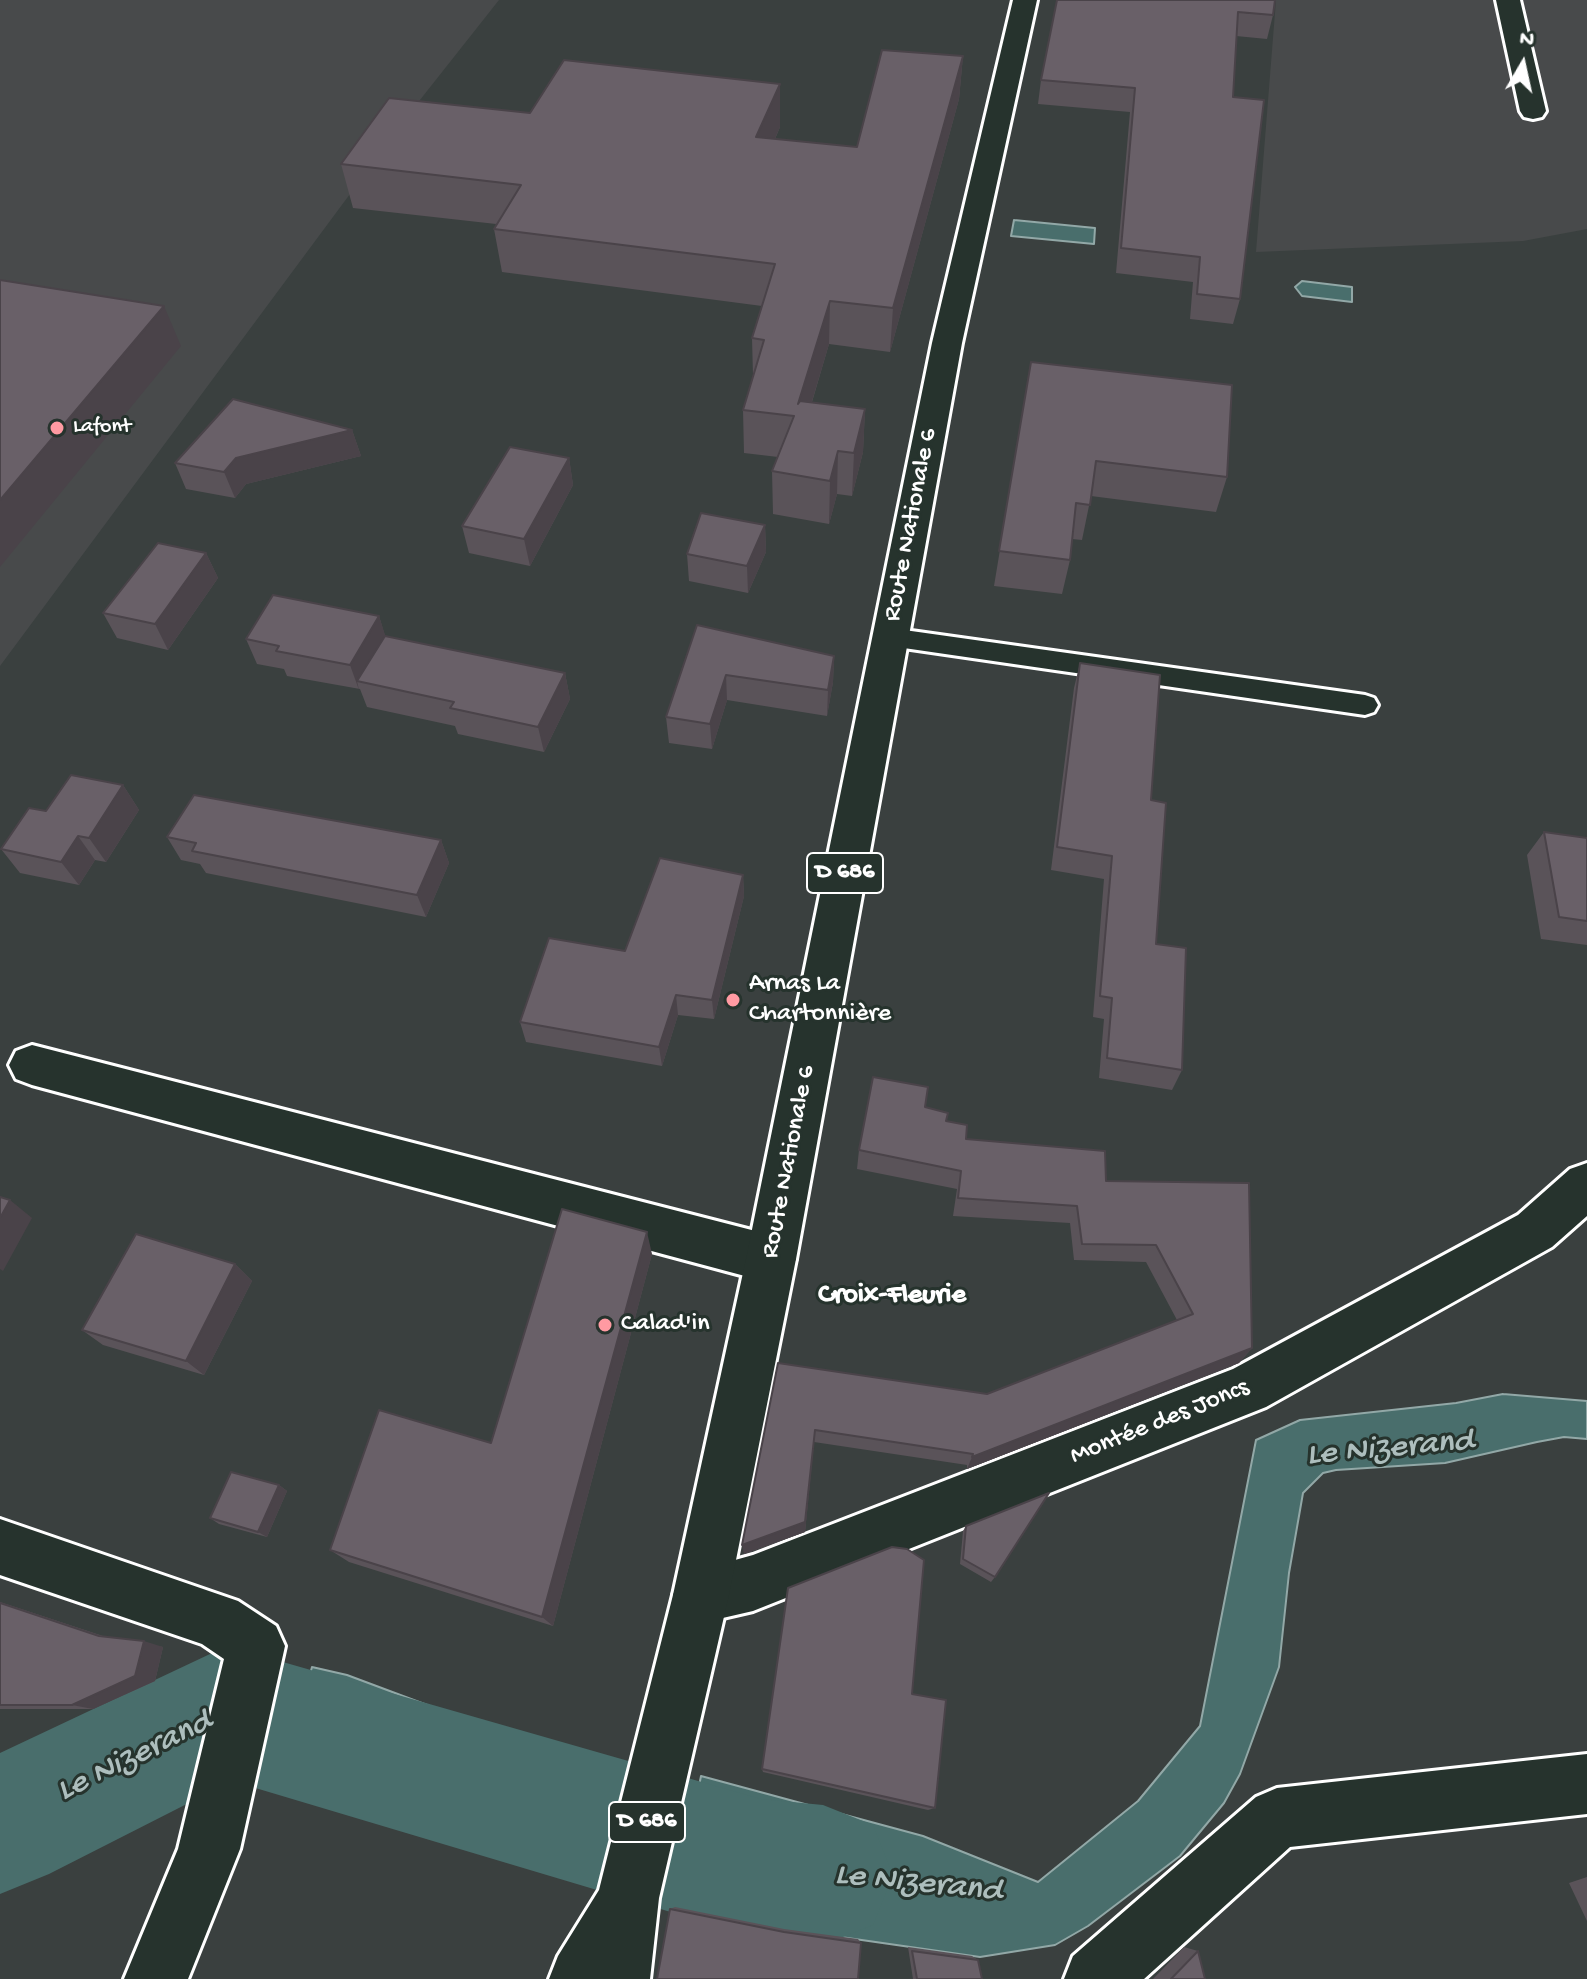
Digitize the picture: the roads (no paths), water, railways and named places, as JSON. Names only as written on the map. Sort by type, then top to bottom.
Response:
[{"type":"main road","name":"Route Nationale 6","points":[[618,1979],[628,1898],[701,1595],[771,1259],[947,343],[1025,0]]},
{"type":"main road","points":[[1508,0],[1533,111]]},
{"type":"main road","points":[[32,1065],[771,1259]]},
{"type":"main road","name":"Montée des Joncs","points":[[701,1595],[753,1583],[1248,1389],[1535,1231],[1587,1185]]},
{"type":"main road","points":[[0,1547],[218,1621],[256,1646],[209,1849],[156,1979]]},
{"type":"main road","points":[[1096,1979],[1277,1818],[1587,1784]]},
{"type":"main road","name":"Route Nationale 6","points":[[581,1979],[628,1898]]},
{"type":"lane","points":[[890,637],[1365,705]]},
{"type":"water","points":[[1014,220],[1095,228],[1094,244],[1011,236]]},
{"type":"water","points":[[1302,281],[1352,287],[1352,302],[1302,296],[1295,287]]},
{"type":"water","points":[[1503,1394],[1587,1401],[1587,1439],[1564,1437],[1445,1463],[1336,1470],[1323,1473],[1303,1493],[1289,1573],[1279,1667],[1240,1774],[1224,1803],[1180,1856],[1088,1926],[1055,1945],[980,1957],[778,1928],[675,1907],[701,1776],[923,1836],[1038,1882],[1138,1801],[1200,1726],[1256,1440],[1300,1420],[1456,1403]]},
{"type":"water","points":[[312,1667],[347,1675],[502,1733],[537,1751],[511,1850],[369,1789],[280,1780]]},
{"type":"water","points":[[183,1699],[196,1702],[172,1773],[147,1765],[0,1848],[0,1785],[116,1728],[132,1709]]},
{"type":"waterway","name":"Le Nizerand","points":[[0,1825],[227,1713],[761,1869],[823,1875]]},
{"type":"place","name":"Lafont","points":[[57,428]]},
{"type":"place","name":"Arnas La Chartonnière","points":[[733,1000]]},
{"type":"place","name":"Calad'in","points":[[605,1325]]},
{"type":"district","name":"Croix-Fleurie","points":[[892,1297]]}]
